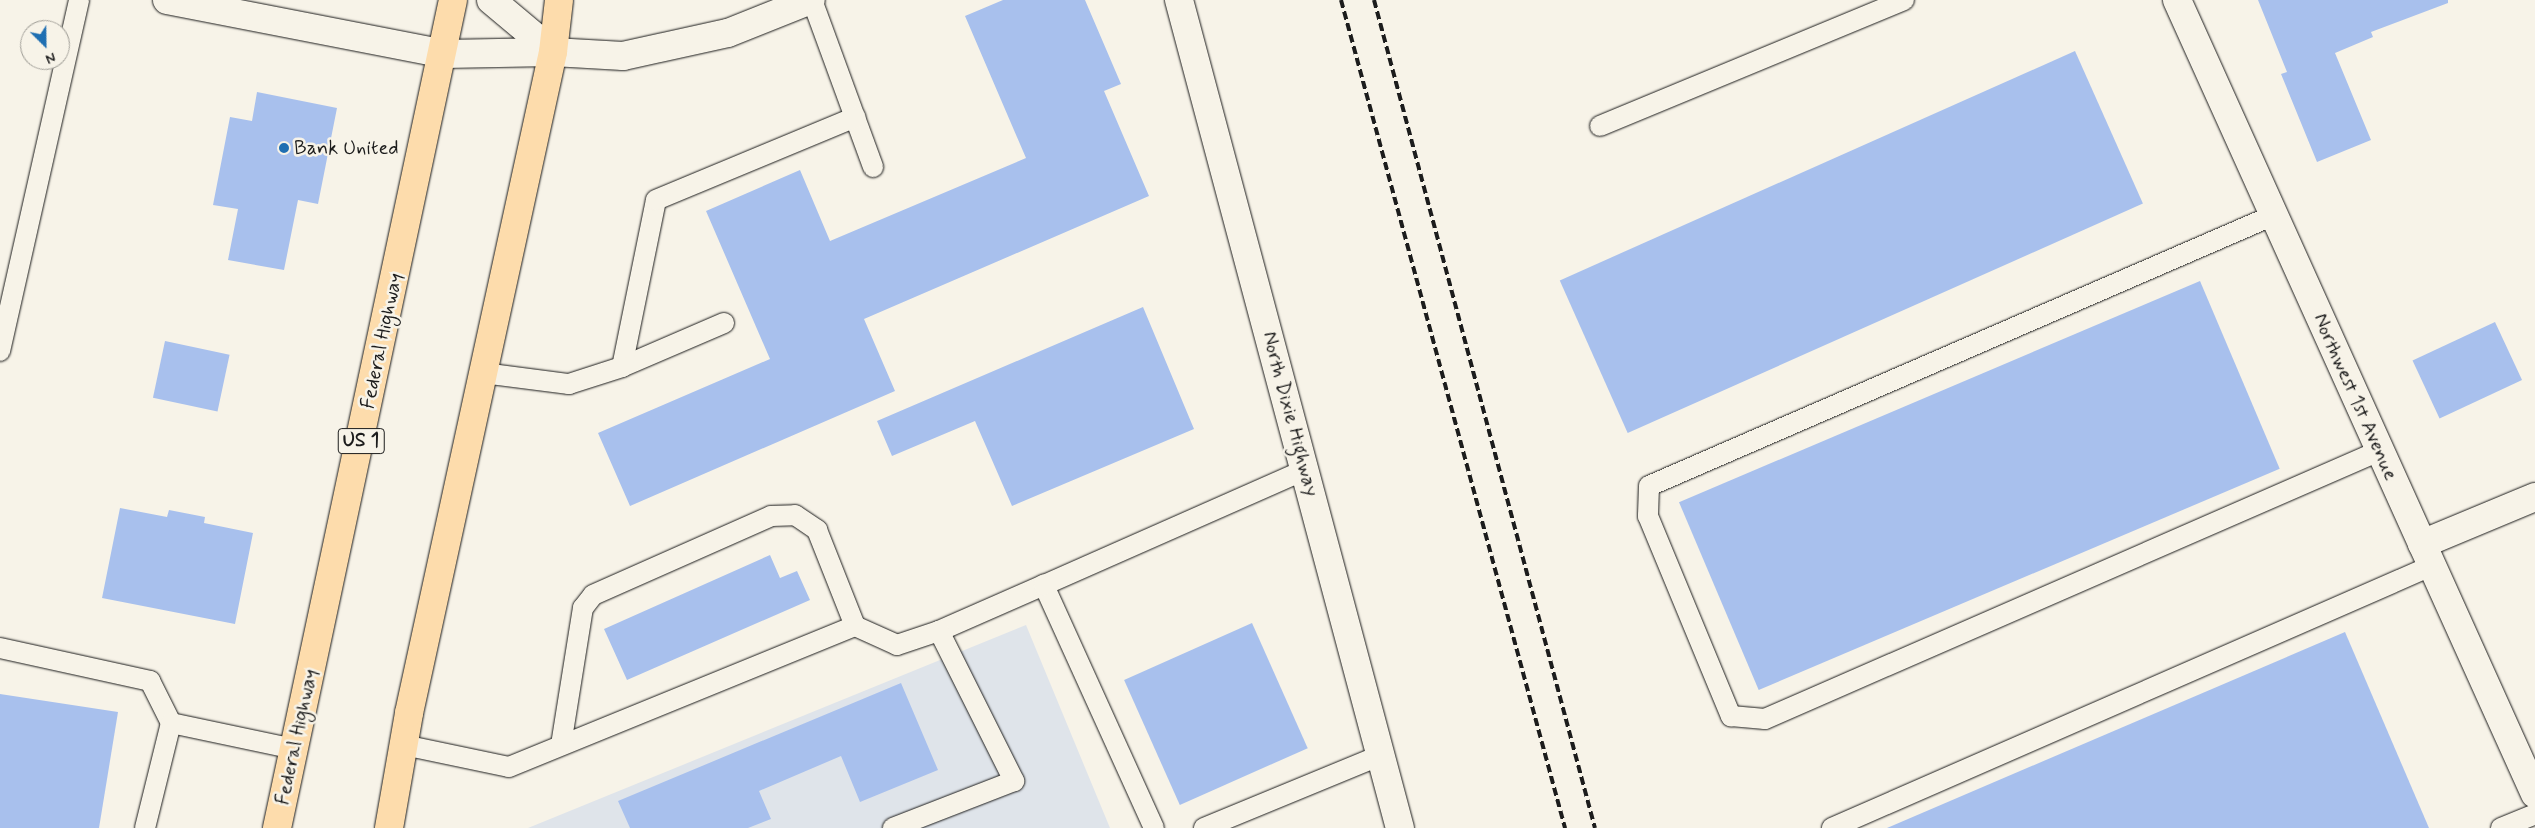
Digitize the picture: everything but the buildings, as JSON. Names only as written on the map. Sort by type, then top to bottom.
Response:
[{"type":"main road","points":[[167,0],[444,54],[553,52],[623,56],[728,33],[811,0]]},
{"type":"main road","name":"Federal Highway","points":[[277,828],[444,54],[453,0]]},
{"type":"main road","points":[[491,0],[553,52]]},
{"type":"main road","points":[[389,828],[404,745],[553,52],[559,0]]},
{"type":"main road","name":"North Dixie Highway","points":[[1178,0],[1400,828]]},
{"type":"main road","name":"Northwest 1st Avenue","points":[[2177,0],[2535,794]]},
{"type":"main road","points":[[2427,555],[2535,496]]},
{"type":"lane","points":[[0,351],[79,0]]},
{"type":"lane","points":[[811,0],[873,167]]},
{"type":"lane","points":[[1600,126],[1904,0]]},
{"type":"lane","points":[[622,367],[656,200],[855,117]]},
{"type":"lane","points":[[2274,215],[1649,486],[1648,516],[1731,716],[1765,718],[2380,452]]},
{"type":"lane","points":[[483,372],[569,384],[622,367],[724,323]]},
{"type":"lane","points":[[561,745],[583,608],[593,595],[771,516],[796,515],[817,530],[855,626],[897,645],[939,631],[1305,470]]},
{"type":"lane","points":[[1832,828],[2427,555]]},
{"type":"lane","points":[[1044,585],[1154,828]]},
{"type":"lane","points":[[404,745],[508,767],[855,626]]},
{"type":"lane","points":[[893,828],[1014,781],[939,631]]},
{"type":"lane","points":[[0,648],[150,681],[171,723],[145,828]]},
{"type":"lane","points":[[171,723],[294,749]]},
{"type":"lane","points":[[1204,828],[1381,755]]},
{"type":"lane","points":[[2501,828],[2535,814]]},
{"type":"shaded area","points":[[1026,625],[1110,828],[528,828]]},
{"type":"railway","points":[[1341,0],[1565,828]]},
{"type":"railway","points":[[1374,0],[1595,828]]},
{"type":"place","name":"Bank United","points":[[284,148]]}]
